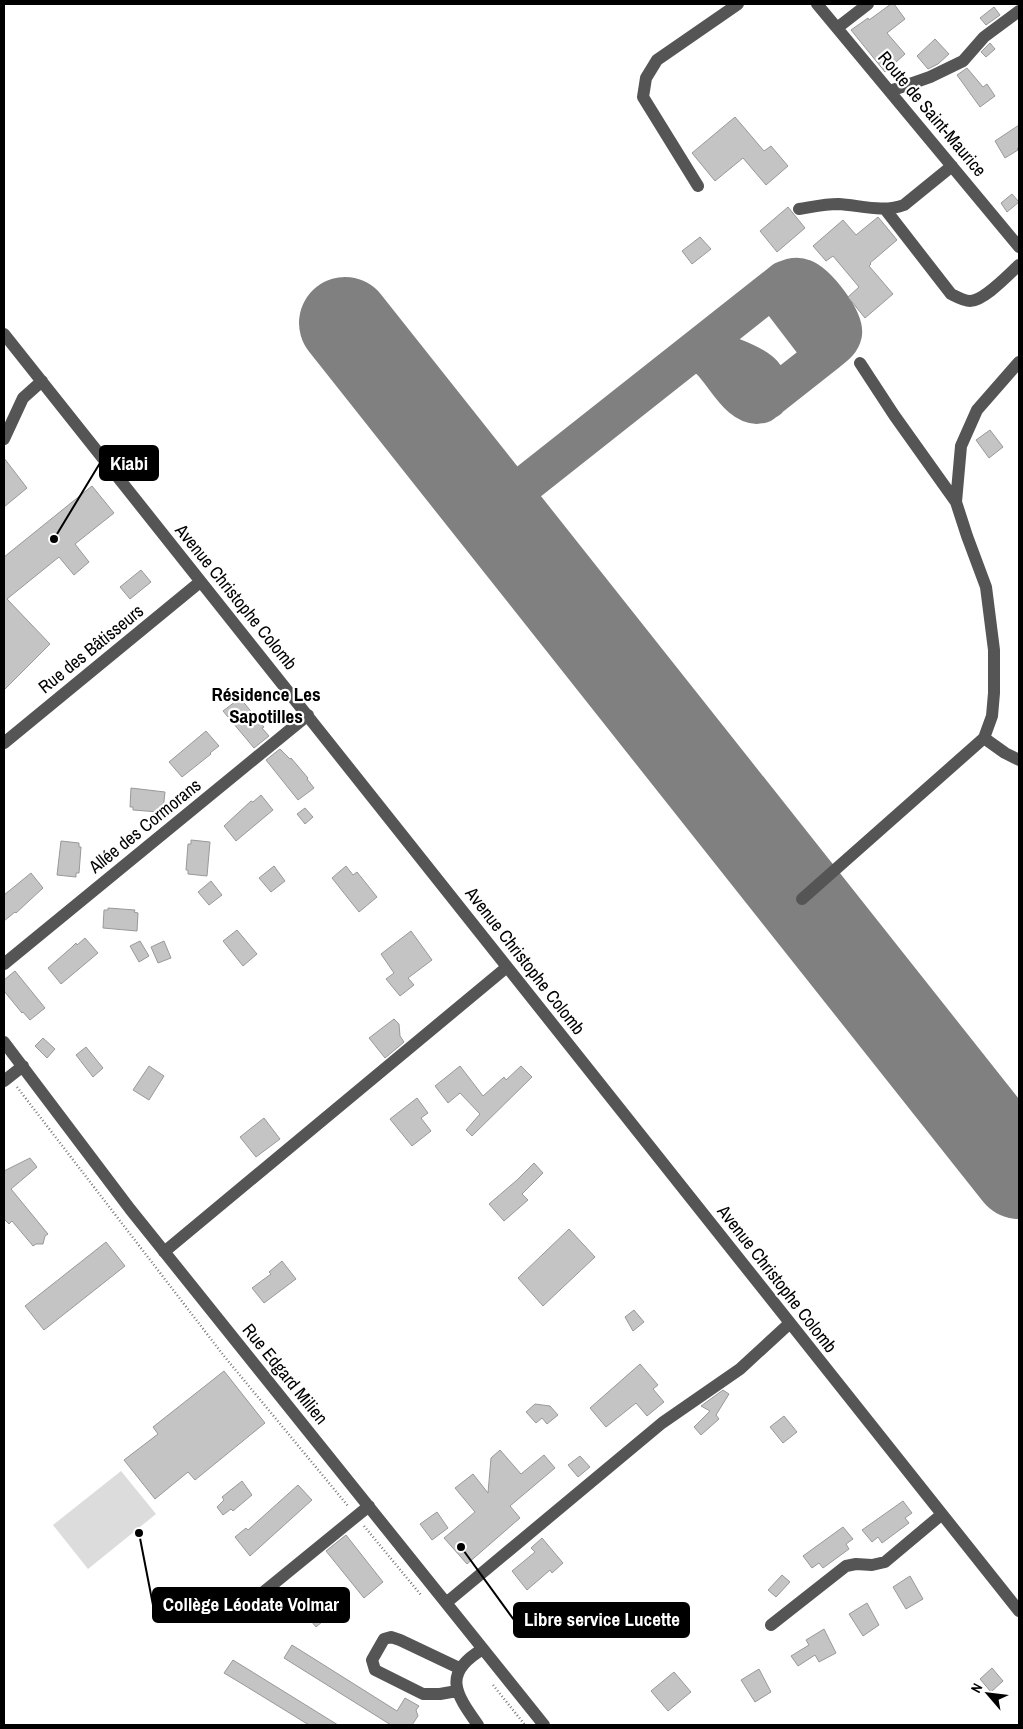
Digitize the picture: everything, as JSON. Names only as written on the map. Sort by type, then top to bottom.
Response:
[{"type":"street","points":[[698,186],[643,97],[646,78],[657,60],[738,4]]},
{"type":"street","name":"Route de Saint-Maurice","points":[[817,4],[1019,247]]},
{"type":"street","points":[[837,28],[868,4]]},
{"type":"street","points":[[890,91],[930,77],[963,60],[984,37],[1019,11]]},
{"type":"street","points":[[799,209],[836,204],[885,209],[896,208],[904,205],[952,166]]},
{"type":"street","points":[[885,209],[951,294],[960,298],[970,301],[980,299],[1019,265]]},
{"type":"street","name":"Avenue Christophe Colomb","points":[[4,334],[1019,1611]]},
{"type":"street","points":[[956,502],[961,446],[977,410],[1019,362]]},
{"type":"street","points":[[802,899],[984,738],[992,716],[994,650],[986,587],[956,502],[860,363]]},
{"type":"street","points":[[4,439],[23,398],[42,381]]},
{"type":"street","name":"Rue des Bâtisseurs","points":[[4,743],[200,582]]},
{"type":"street","name":"Allée des Cormorans","points":[[4,964],[308,715]]},
{"type":"street","points":[[984,738],[1004,753],[1019,760]]},
{"type":"street","points":[[164,1252],[507,967]]},
{"type":"street","name":"Rue Edgard Milien","points":[[4,1042],[130,1209],[544,1725]]},
{"type":"street","points":[[6,1079],[23,1066]]},
{"type":"street","points":[[446,1603],[662,1423],[740,1369],[790,1323]]},
{"type":"street","points":[[245,1607],[369,1506]]},
{"type":"street","points":[[772,1625],[846,1566],[856,1564],[872,1565],[885,1562],[941,1515]]},
{"type":"street","points":[[458,1691],[423,1694],[375,1670],[372,1660],[384,1639],[391,1637],[459,1668]]},
{"type":"street","points":[[478,1725],[464,1705],[456,1680],[459,1668],[471,1656],[483,1649]]},
{"type":"path","points":[[6,1079],[224,1356],[423,1597]]},
{"type":"path","points":[[489,1679],[525,1725]]},
{"type":"shaded area","points":[[121,1471],[156,1514],[88,1569],[53,1525]]},
{"type":"building","points":[[891,4],[894,4],[905,19],[887,33],[905,54],[885,72],[851,30]]},
{"type":"building","points":[[994,7],[1000,15],[986,25],[980,18]]},
{"type":"building","points":[[935,39],[949,54],[938,64],[928,69],[917,56]]},
{"type":"building","points":[[990,43],[995,49],[986,57],[981,52]]},
{"type":"building","points":[[967,68],[983,87],[987,84],[995,96],[980,107],[957,75]]},
{"type":"building","points":[[735,117],[764,151],[771,146],[788,166],[766,185],[743,158],[715,181],[692,153]]},
{"type":"building","points":[[1019,125],[1018,150],[1005,158],[995,141]]},
{"type":"building","points":[[1012,194],[1019,202],[1007,212],[1001,203]]},
{"type":"building","points":[[788,207],[805,228],[777,252],[760,231]]},
{"type":"building","points":[[878,217],[897,240],[870,263],[869,266],[893,294],[865,318],[848,297],[859,287],[833,256],[826,261],[813,246],[843,220],[856,235]]},
{"type":"building","points":[[700,237],[711,249],[692,264],[682,251]]},
{"type":"building","points":[[990,430],[1003,447],[989,458],[976,440]]},
{"type":"building","points":[[4,458],[27,488],[4,507]]},
{"type":"building","points":[[92,486],[114,513],[75,544],[89,562],[74,575],[59,557],[7,599],[50,644],[4,690],[4,557]]},
{"type":"building","points":[[141,570],[151,582],[130,599],[120,587]]},
{"type":"building","points":[[240,698],[269,736],[254,748],[223,711]]},
{"type":"building","points":[[206,731],[219,746],[182,777],[169,762]]},
{"type":"building","points":[[280,749],[291,758],[314,788],[298,800],[266,760]]},
{"type":"building","points":[[131,788],[165,792],[163,810],[159,812],[133,810],[133,807],[130,807]]},
{"type":"building","points":[[261,795],[273,810],[236,841],[224,826],[251,801],[253,802]]},
{"type":"building","points":[[305,808],[313,817],[305,824],[297,814]]},
{"type":"building","points":[[191,840],[210,842],[207,876],[188,874],[188,870],[186,870],[188,844],[191,844]]},
{"type":"building","points":[[61,841],[79,843],[79,847],[81,847],[79,873],[76,873],[76,877],[57,875]]},
{"type":"building","points":[[274,866],[285,881],[271,892],[259,878]]},
{"type":"building","points":[[346,866],[353,875],[357,872],[377,897],[359,912],[332,878]]},
{"type":"building","points":[[31,873],[43,888],[16,913],[4,921],[4,895]]},
{"type":"building","points":[[211,881],[222,895],[209,905],[198,892]]},
{"type":"building","points":[[108,908],[135,910],[134,912],[138,913],[137,931],[103,928],[104,910],[108,910]]},
{"type":"building","points":[[237,930],[257,954],[243,966],[223,941]]},
{"type":"building","points":[[411,931],[432,960],[408,978],[414,985],[400,996],[386,979],[394,973],[381,954]]},
{"type":"building","points":[[85,938],[98,953],[61,984],[48,968],[76,943],[77,945]]},
{"type":"building","points":[[140,941],[149,956],[139,962],[130,946]]},
{"type":"building","points":[[164,941],[171,958],[158,963],[151,947]]},
{"type":"building","points":[[15,971],[45,1008],[30,1020],[4,991],[4,980]]},
{"type":"building","points":[[394,1019],[399,1024],[400,1036],[404,1042],[385,1058],[369,1038]]},
{"type":"building","points":[[43,1038],[55,1049],[47,1058],[35,1046]]},
{"type":"building","points":[[86,1047],[103,1068],[93,1077],[76,1055]]},
{"type":"building","points":[[149,1066],[164,1076],[149,1100],[133,1090]]},
{"type":"building","points":[[460,1066],[483,1096],[504,1077],[506,1080],[521,1066],[532,1077],[472,1136],[466,1130],[480,1114],[460,1093],[448,1103],[435,1086]]},
{"type":"building","points":[[417,1098],[428,1113],[421,1118],[431,1131],[412,1146],[390,1119]]},
{"type":"building","points":[[264,1118],[280,1139],[256,1157],[240,1137]]},
{"type":"building","points":[[30,1158],[37,1167],[11,1189],[48,1234],[45,1236],[43,1244],[33,1246],[12,1221],[9,1224],[4,1219],[4,1171]]},
{"type":"building","points":[[534,1163],[543,1173],[522,1194],[528,1200],[504,1221],[489,1204]]},
{"type":"building","points":[[569,1229],[595,1257],[543,1306],[518,1278]]},
{"type":"building","points":[[106,1242],[125,1266],[44,1330],[25,1306]]},
{"type":"building","points":[[282,1261],[296,1279],[264,1303],[252,1288],[271,1274],[269,1272]]},
{"type":"building","points":[[634,1310],[644,1322],[633,1331],[625,1317]]},
{"type":"building","points":[[640,1364],[658,1385],[653,1389],[664,1402],[647,1416],[636,1403],[606,1427],[590,1408]]},
{"type":"building","points":[[224,1371],[265,1423],[195,1480],[188,1472],[155,1499],[124,1460],[158,1434],[153,1427]]},
{"type":"building","points":[[723,1390],[729,1394],[716,1415],[719,1419],[701,1435],[694,1427],[710,1411],[701,1406]]},
{"type":"building","points":[[535,1404],[550,1406],[558,1415],[547,1424],[542,1418],[536,1423],[526,1412]]},
{"type":"building","points":[[784,1416],[797,1432],[783,1443],[770,1427]]},
{"type":"building","points":[[500,1450],[521,1474],[544,1455],[555,1468],[510,1506],[520,1518],[467,1564],[444,1538],[475,1512],[455,1488],[473,1474],[488,1493],[491,1458]]},
{"type":"building","points":[[580,1456],[590,1467],[578,1477],[568,1465]]},
{"type":"building","points":[[242,1481],[252,1495],[233,1511],[231,1509],[223,1515],[217,1507],[224,1500],[222,1497]]},
{"type":"building","points":[[298,1485],[312,1500],[250,1556],[235,1537],[246,1528],[248,1530]]},
{"type":"building","points":[[903,1501],[912,1513],[905,1518],[909,1523],[882,1543],[878,1537],[872,1542],[862,1530]]},
{"type":"building","points":[[437,1512],[448,1528],[432,1540],[420,1524]]},
{"type":"building","points":[[843,1527],[853,1539],[846,1544],[849,1549],[823,1568],[819,1563],[812,1568],[803,1556]]},
{"type":"building","points":[[346,1535],[383,1582],[364,1598],[326,1551]]},
{"type":"building","points":[[542,1538],[563,1563],[552,1573],[550,1570],[527,1590],[512,1571],[535,1552],[531,1548]]},
{"type":"building","points":[[782,1575],[790,1582],[776,1597],[768,1590]]},
{"type":"building","points":[[910,1576],[923,1599],[906,1609],[893,1587]]},
{"type":"building","points":[[327,1601],[335,1611],[316,1627],[307,1616]]},
{"type":"building","points":[[867,1603],[879,1625],[863,1636],[849,1614]]},
{"type":"building","points":[[824,1629],[836,1653],[819,1662],[815,1655],[798,1666],[791,1656],[809,1645],[806,1640]]},
{"type":"building","points":[[292,1645],[397,1711],[405,1698],[419,1706],[416,1710],[418,1716],[412,1725],[391,1725],[284,1658]]},
{"type":"building","points":[[233,1660],[338,1725],[309,1725],[224,1673]]},
{"type":"building","points":[[992,1668],[1003,1681],[991,1692],[980,1679]]},
{"type":"building","points":[[759,1669],[771,1692],[755,1702],[741,1680]]},
{"type":"building","points":[[674,1672],[691,1692],[668,1711],[651,1691]]},
{"type":"taxiway","points":[[463,471],[483,487],[497,492],[522,487],[784,280],[789,278],[803,278],[823,294],[840,320],[843,328],[841,340],[828,352],[818,349],[779,298],[772,294],[767,294]]},
{"type":"taxiway","points":[[345,323],[354,313],[361,311],[367,316],[376,338],[382,370]]},
{"type":"taxiway","points":[[712,349],[741,360],[761,372],[768,382],[768,400]]},
{"type":"taxiway","points":[[692,353],[707,358],[739,396],[754,405],[762,404],[828,352]]},
{"type":"taxiway","points":[[518,541],[513,513],[522,487]]},
{"type":"runway","points":[[345,323],[1019,1173]]},
{"type":"place","name":"Kiabi","points":[[54,539]]},
{"type":"place","name":"Collège Léodate Volmar","points":[[139,1533]]},
{"type":"place","name":"Libre service Lucette","points":[[461,1547]]},
{"type":"district","name":"Résidence Les Sapotilles","points":[[266,705]]}]
